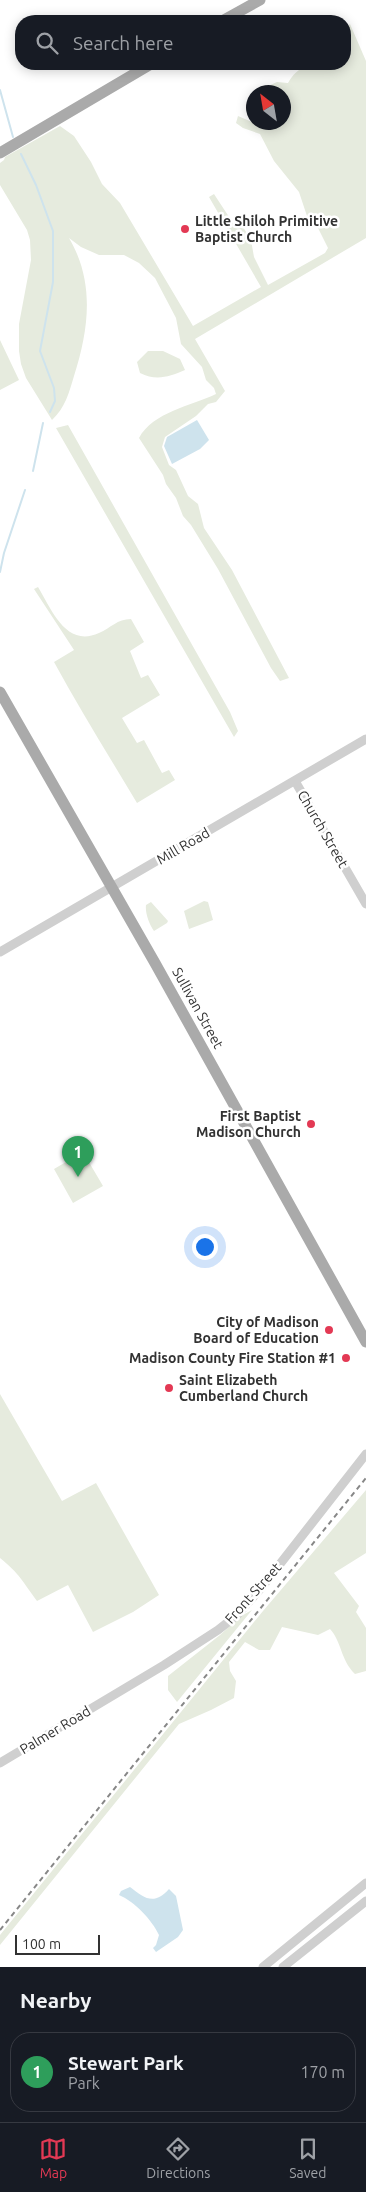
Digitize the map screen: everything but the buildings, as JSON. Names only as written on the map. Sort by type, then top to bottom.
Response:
[{"type":"main road","points":[[233,15],[260,0]]},
{"type":"main road","points":[[0,153],[141,70]]},
{"type":"main road","name":"Sullivan Street","points":[[0,692],[366,1342]]},
{"type":"street","name":"Mill Road","points":[[0,952],[366,739]]},
{"type":"street","name":"Church Street","points":[[295,781],[366,904]]},
{"type":"street","name":"Front Street","points":[[110,1697],[218,1630],[237,1615],[262,1587],[366,1454]]},
{"type":"street","name":"Palmer Road","points":[[0,1763],[110,1697]]},
{"type":"street","points":[[263,1967],[366,1883]]},
{"type":"street","points":[[283,1967],[366,1901]]},
{"type":"shaded area","points":[[351,26],[366,61],[366,238],[195,339],[225,391],[216,402],[208,404],[196,416],[165,437],[162,447],[169,465],[176,470],[188,496],[198,504],[204,528],[232,570],[289,678],[280,681],[271,668],[218,569],[191,525],[183,516],[176,498],[139,438],[145,429],[163,416],[216,394],[214,388],[206,380],[202,367],[181,344],[176,318],[155,278],[139,263],[124,255],[99,255],[81,247],[69,238],[83,272],[87,306],[86,323],[79,358],[68,394],[60,410],[52,420],[26,378],[21,364],[19,324],[31,260],[30,240],[27,230],[0,185],[0,163],[5,157],[60,126],[74,136],[91,162],[102,184],[120,203],[193,326],[261,287],[209,197],[214,194],[233,223],[243,227],[251,240],[254,257],[268,285],[325,253],[328,248],[318,228],[309,222],[299,192],[274,161],[260,134],[249,130],[291,130],[291,85],[270,85],[277,82],[288,83],[299,70],[351,70]]},
{"type":"shaded area","points":[[238,116],[246,119],[246,129],[236,123]]},
{"type":"shaded area","points":[[0,340],[19,380],[0,390]]},
{"type":"shaded area","points":[[148,351],[163,351],[180,359],[185,370],[162,377],[152,377],[140,373],[137,362]]},
{"type":"shaded area","points":[[68,425],[230,712],[238,731],[234,737],[56,428]]},
{"type":"shaded area","points":[[38,587],[55,616],[69,631],[87,636],[99,633],[122,620],[131,619],[144,642],[130,651],[141,678],[148,675],[160,695],[122,718],[137,743],[144,740],[162,773],[169,770],[175,780],[137,803],[54,662],[74,650],[34,589]]},
{"type":"shaded area","points":[[204,901],[208,902],[213,920],[189,929],[184,911]]},
{"type":"shaded area","points":[[151,902],[168,921],[154,931],[146,911],[146,905]]},
{"type":"shaded area","points":[[83,1152],[103,1186],[73,1203],[54,1169]]},
{"type":"shaded area","points":[[0,1394],[62,1501],[96,1483],[159,1595],[133,1612],[93,1632],[68,1585],[37,1601],[16,1573],[0,1558]]},
{"type":"shaded area","points":[[366,1490],[366,1553],[334,1573],[359,1606],[356,1612],[366,1628],[366,1671],[355,1674],[346,1662],[337,1639],[330,1629],[318,1635],[282,1627],[270,1650],[259,1650],[245,1642],[229,1662],[230,1671],[236,1681],[234,1698],[179,1724],[0,1945],[0,1935],[263,1611]]},
{"type":"shaded area","points":[[252,1610],[177,1702],[168,1690],[168,1676],[241,1616]]},
{"type":"water","points":[[197,420],[209,440],[200,449],[172,464],[164,446],[167,437]]},
{"type":"water","points":[[130,1887],[149,1899],[159,1897],[169,1889],[176,1896],[183,1930],[178,1937],[156,1952],[153,1948],[159,1935],[156,1929],[137,1907],[119,1895],[121,1891]]},
{"type":"waterway","points":[[0,90],[13,137]]},
{"type":"waterway","points":[[21,154],[36,185],[53,231],[53,282],[40,351],[54,388],[55,401],[50,412]]},
{"type":"waterway","points":[[33,471],[43,423]]},
{"type":"waterway","points":[[0,572],[4,553],[25,490]]},
{"type":"railway","points":[[0,1930],[366,1478]]},
{"type":"place","name":"Little Shiloh Primitive Baptist Church","points":[[185,229]]},
{"type":"place","name":"First Baptist Madison Church","points":[[311,1124]]},
{"type":"place","name":"Stewart Park","points":[[78,1177]]},
{"type":"place","name":"City of Madison Board of Education","points":[[329,1330]]},
{"type":"place","name":"Madison County Fire Station #1","points":[[346,1358]]},
{"type":"place","name":"Saint Elizabeth Cumberland Church","points":[[169,1388]]}]
